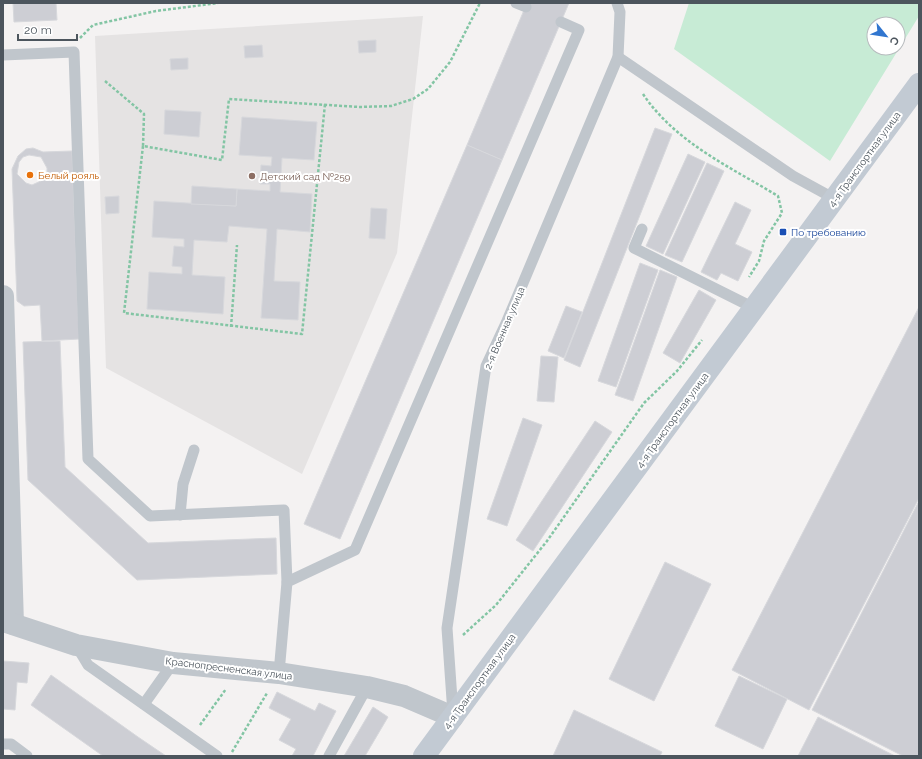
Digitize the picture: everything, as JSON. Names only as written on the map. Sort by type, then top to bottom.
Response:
[{"type":"main road","name":"4-я Транспортная улица","points":[[424,756],[745,303],[835,199],[919,84]]},
{"type":"street","points":[[3,296],[8,623]]},
{"type":"street","name":"Краснопресненская улица","points":[[8,623],[76,645],[173,663],[240,668],[367,687],[404,696],[453,717]]},
{"type":"lane","name":"2-я Военная улица","points":[[453,717],[447,628],[486,366],[507,321],[618,56],[620,12],[616,3]]},
{"type":"lane","points":[[287,582],[355,550],[579,30],[561,22]]},
{"type":"lane","points":[[3,55],[74,52],[88,459],[150,516],[284,510],[287,582],[279,673]]},
{"type":"lane","points":[[618,56],[793,176],[835,199]]},
{"type":"lane","points":[[642,229],[634,248],[745,303]]},
{"type":"lane","points":[[180,514],[183,484],[194,450]]},
{"type":"lane","points":[[76,645],[88,665],[217,756]]},
{"type":"lane","points":[[144,704],[173,663]]},
{"type":"lane","points":[[329,756],[367,687]]},
{"type":"lane","points":[[3,744],[11,744],[27,756]]},
{"type":"path","points":[[74,52],[77,42],[93,25],[156,11],[218,3]]},
{"type":"path","points":[[143,146],[222,160],[229,99],[360,107],[392,106],[413,99],[428,89],[450,62],[480,3]]},
{"type":"path","points":[[104,81],[144,114],[143,146],[124,313],[302,334],[325,104]]},
{"type":"path","points":[[651,106],[683,138],[778,196],[782,214],[764,241],[745,303]]},
{"type":"path","points":[[231,326],[237,245]]},
{"type":"path","points":[[449,657],[464,633],[496,605],[547,541],[644,404],[677,371],[706,335]]},
{"type":"path","points":[[191,738],[240,668]]},
{"type":"path","points":[[230,756],[279,673]]},
{"type":"shaded area","name":"Детский сад №259","points":[[423,16],[397,253],[302,474],[106,368],[95,36]]},
{"type":"green space","points":[[689,3],[919,3],[919,16],[906,37],[906,16],[866,16],[866,56],[894,56],[830,161],[674,49]]},
{"type":"building","points":[[13,3],[56,3],[57,20],[14,22]]},
{"type":"building","points":[[527,3],[569,3],[502,160],[467,145]]},
{"type":"building","points":[[376,40],[376,52],[359,53],[358,41]]},
{"type":"building","points":[[262,45],[263,57],[245,58],[244,46]]},
{"type":"building","points":[[188,58],[188,69],[171,70],[170,59]]},
{"type":"building","points":[[165,110],[201,112],[199,137],[164,134]]},
{"type":"building","points":[[242,117],[317,122],[314,160],[282,158],[280,192],[312,194],[310,232],[277,229],[274,281],[300,282],[298,320],[261,318],[267,229],[229,226],[227,242],[194,240],[192,275],[225,277],[223,314],[147,309],[149,272],[182,274],[182,267],[172,266],[174,246],[184,247],[184,239],[152,237],[154,201],[236,206],[237,189],[270,191],[270,184],[260,184],[261,165],[271,166],[272,157],[239,155]]},
{"type":"building","points":[[655,128],[672,134],[580,367],[564,360]]},
{"type":"building","points":[[467,145],[502,160],[340,539],[304,524]]},
{"type":"building","points":[[33,148],[43,152],[72,151],[79,339],[42,341],[40,305],[24,306],[17,301],[12,169],[18,156],[26,149]],"holes":[[[29,155],[41,157],[47,168],[47,174],[43,180],[32,185],[26,183],[17,174],[19,162],[23,157]]]},
{"type":"building","points":[[688,154],[705,162],[663,254],[646,246]]},
{"type":"building","points":[[707,163],[724,171],[682,262],[665,255]]},
{"type":"building","points":[[192,186],[237,189],[236,206],[191,204]]},
{"type":"building","points":[[119,196],[119,213],[106,214],[105,197]]},
{"type":"building","points":[[735,202],[751,210],[735,244],[752,252],[738,281],[721,273],[717,280],[701,272]]},
{"type":"building","points":[[371,208],[387,209],[385,239],[369,238]]},
{"type":"building","points":[[640,263],[658,270],[616,387],[598,381]]},
{"type":"building","points":[[660,270],[677,277],[633,401],[615,395]]},
{"type":"building","points":[[699,290],[716,300],[680,363],[663,353]]},
{"type":"building","points":[[566,306],[582,312],[564,358],[548,351]]},
{"type":"building","points":[[919,307],[919,498],[809,710],[732,670]]},
{"type":"building","points":[[60,341],[65,467],[148,543],[276,538],[277,574],[137,580],[28,480],[23,342]]},
{"type":"building","points":[[541,356],[558,357],[554,402],[537,401]]},
{"type":"building","points":[[523,418],[542,425],[507,526],[487,519]]},
{"type":"building","points":[[595,421],[612,432],[533,551],[516,540]]},
{"type":"building","points":[[919,501],[919,756],[903,756],[812,710]]},
{"type":"building","points":[[665,562],[711,584],[654,701],[609,679]]},
{"type":"building","points":[[3,661],[29,663],[27,683],[17,682],[15,710],[3,709]]},
{"type":"building","points":[[51,675],[166,756],[103,756],[31,705]]},
{"type":"building","points":[[739,676],[787,699],[763,749],[715,726]]},
{"type":"building","points":[[277,692],[315,711],[319,703],[336,711],[313,756],[292,756],[296,749],[279,740],[291,719],[269,708]]},
{"type":"building","points":[[373,707],[388,717],[365,756],[344,756]]},
{"type":"building","points":[[574,710],[662,752],[660,756],[553,756]]},
{"type":"building","points":[[818,717],[895,756],[798,756]]},
{"type":"place","name":"Белый рояль","points":[[30,175]]},
{"type":"place","name":"Детский сад №259","points":[[252,176]]},
{"type":"place","name":"По требованию","points":[[783,232]]}]
